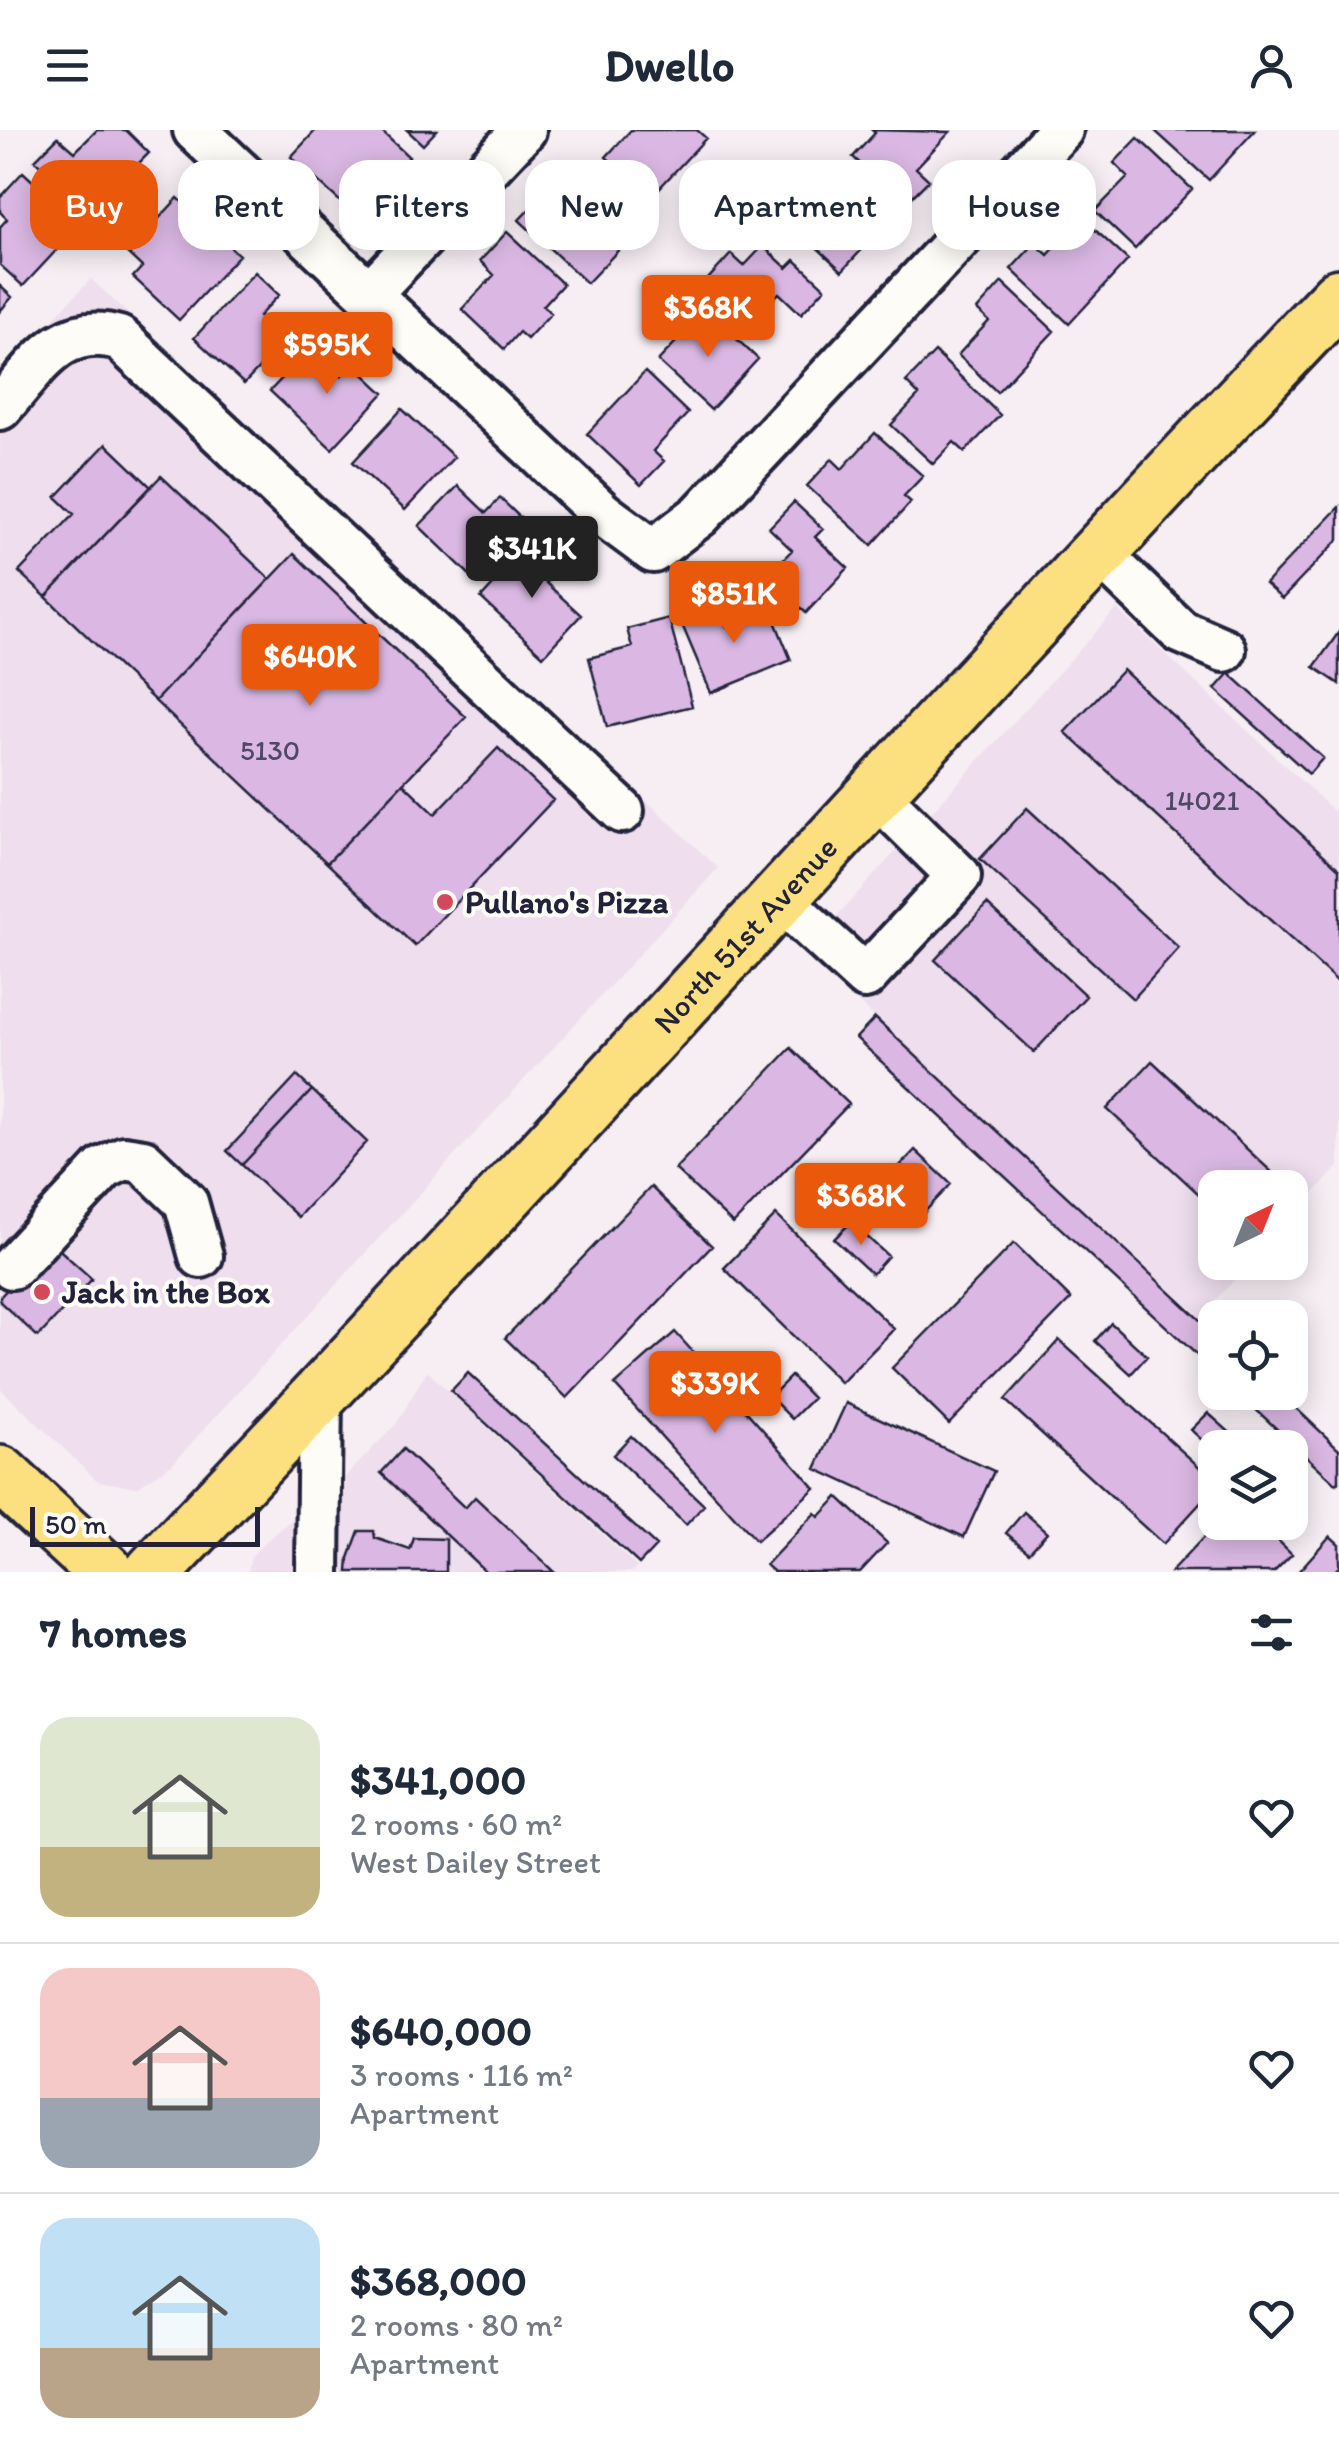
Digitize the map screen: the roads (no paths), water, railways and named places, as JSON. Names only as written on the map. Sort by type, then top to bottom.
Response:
[{"type":"main road","name":"North 51st Avenue","points":[[153,1572],[1097,551],[1339,297]]},
{"type":"main road","points":[[0,1474],[106,1572]]},
{"type":"street","points":[[196,130],[603,514],[652,552],[700,514],[1061,130]]},
{"type":"street","points":[[369,294],[524,130]]},
{"type":"street","points":[[0,408],[62,342],[80,334],[100,333],[119,338],[622,810]]},
{"type":"street","points":[[1097,551],[1180,630],[1224,650]]},
{"type":"street","points":[[779,898],[865,977],[959,876],[875,793]]},
{"type":"street","points":[[4,1275],[104,1168],[124,1158],[144,1161],[186,1202],[201,1256]]},
{"type":"street","points":[[318,1572],[320,1395]]},
{"type":"place","name":"Pullano's Pizza","points":[[445,902]]},
{"type":"place","name":"Jack in the Box","points":[[42,1292]]}]
